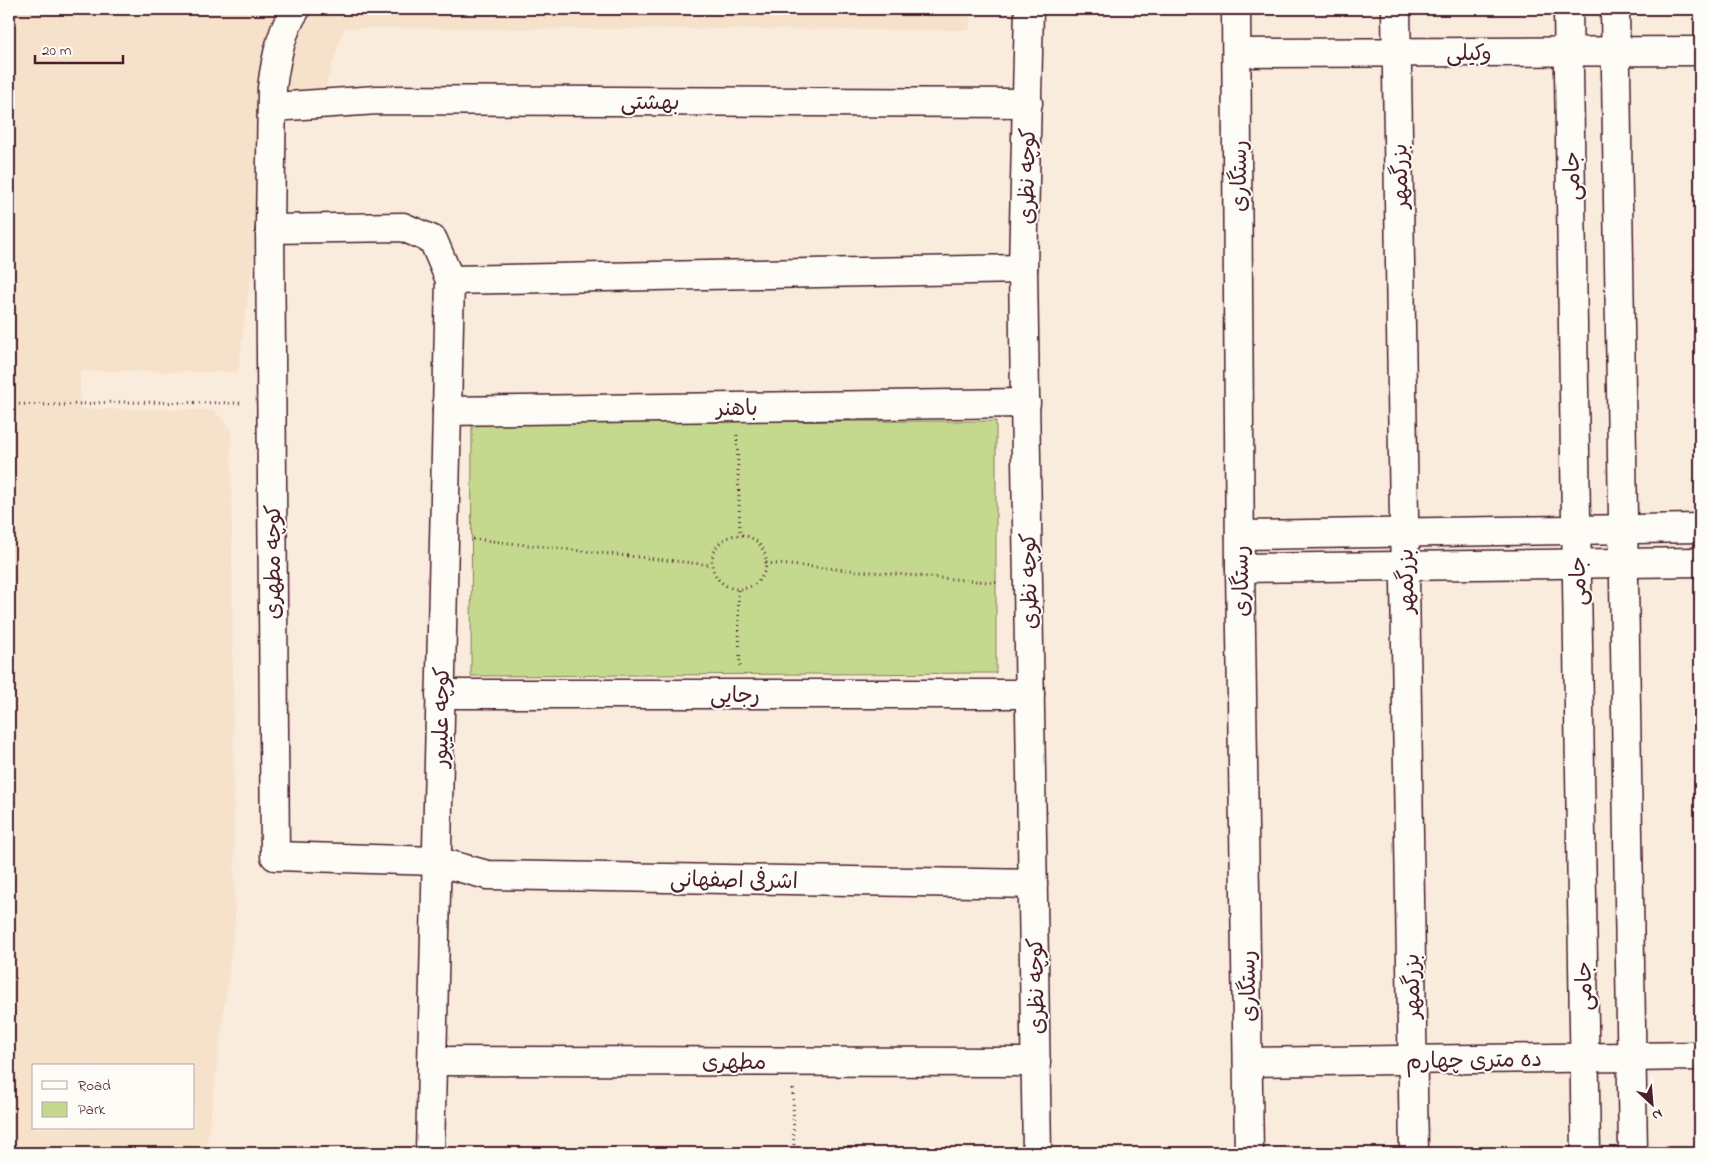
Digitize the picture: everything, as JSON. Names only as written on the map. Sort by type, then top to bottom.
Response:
[{"type":"street","name":"کوچه مطهری","points":[[296,9],[290,17],[275,67],[272,88],[270,229],[275,856],[436,861]]},
{"type":"street","name":"کوچه نظری","points":[[1029,9],[1024,269],[1038,1153]]},
{"type":"street","name":"رستگاری","points":[[1236,9],[1240,568],[1249,1153]]},
{"type":"street","name":"بزرگمهر","points":[[1396,9],[1414,1153]]},
{"type":"street","name":"جامی","points":[[1568,9],[1586,1153]]},
{"type":"street","points":[[1615,9],[1633,1153]]},
{"type":"street","name":"وکیلی","points":[[1237,53],[1700,51]]},
{"type":"street","name":"بهشتی","points":[[273,107],[377,100],[1028,103]]},
{"type":"street","points":[[270,229],[403,227],[432,240],[450,280],[1024,269]]},
{"type":"street","name":"کوچه علیپور","points":[[430,1153],[450,280]]},
{"type":"street","name":"باهنر","points":[[447,411],[1026,403]]},
{"type":"street","points":[[1240,535],[1700,528]]},
{"type":"street","points":[[1240,568],[1700,562]]},
{"type":"street","name":"رجایی","points":[[440,694],[1030,694]]},
{"type":"street","name":"اشرفی اصفهانی","points":[[436,861],[487,875],[1033,884]]},
{"type":"street","name":"ده متری چهارم","points":[[1248,1062],[1700,1056]]},
{"type":"street","name":"مطهری","points":[[432,1061],[1036,1062]]},
{"type":"path","points":[[9,404],[271,403]]},
{"type":"path","points":[[736,407],[740,534]]},
{"type":"path","points":[[740,534],[755,539],[765,552],[767,567],[759,582],[746,590],[730,589],[717,580],[711,565],[714,550],[725,538],[740,534]]},
{"type":"path","points":[[444,536],[711,565]]},
{"type":"path","points":[[766,563],[1028,586]]},
{"type":"path","points":[[738,590],[740,694]]},
{"type":"path","points":[[793,1061],[794,1153]]},
{"type":"shaded area","points":[[9,9],[970,9],[970,30],[344,28],[325,88],[259,93],[273,107],[238,372],[80,371],[80,409],[214,410],[231,430],[235,922],[206,1153],[9,1153]]},
{"type":"green space","points":[[996,421],[996,673],[471,676],[472,422]]}]
